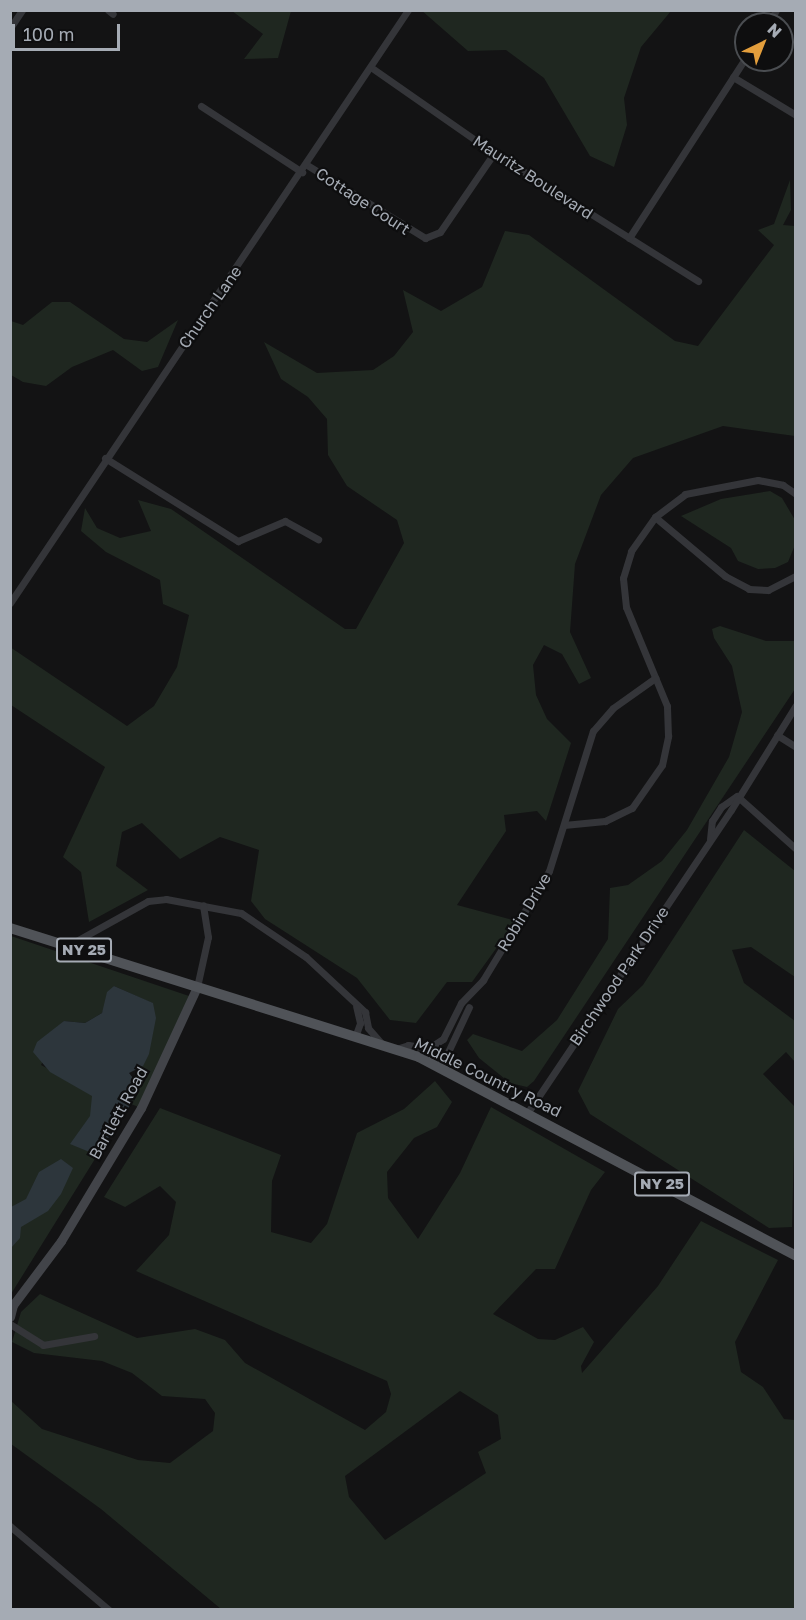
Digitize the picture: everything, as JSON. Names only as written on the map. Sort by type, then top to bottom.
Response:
[{"type":"main road","name":"Middle Country Road","points":[[10,928],[396,1049],[441,1067],[795,1256]]},
{"type":"street","points":[[10,28],[22,10]]},
{"type":"street","name":"Church Lane","points":[[10,603],[105,458],[307,165],[408,10]]},
{"type":"street","name":"Mauritz Boulevard","points":[[372,68],[494,153],[698,281]]},
{"type":"street","points":[[630,238],[737,72]]},
{"type":"street","points":[[734,77],[795,116]]},
{"type":"street","points":[[201,106],[302,172]]},
{"type":"street","name":"Cottage Court","points":[[307,165],[420,236],[441,232],[494,153]]},
{"type":"street","points":[[105,458],[238,541],[285,521],[318,539]]},
{"type":"street","points":[[564,825],[605,821],[632,808],[650,787],[663,765],[668,736],[667,706],[631,625],[622,578],[631,550],[656,517],[685,494],[717,486],[758,480],[783,485],[795,494]]},
{"type":"street","points":[[656,517],[717,570],[749,589],[768,590],[795,576]]},
{"type":"street","name":"Robin Drive","points":[[396,1049],[437,1045],[461,1003],[472,994],[549,871],[593,730],[613,708],[654,678]]},
{"type":"street","name":"Birchwood Park Drive","points":[[528,1112],[710,839],[730,819],[737,796],[795,705]]},
{"type":"street","points":[[777,735],[795,747]]},
{"type":"street","points":[[737,796],[758,810],[795,849]]},
{"type":"street","name":"Birchwood Park Drive","points":[[710,839],[712,821],[721,807],[737,796]]},
{"type":"street","points":[[69,945],[148,901],[203,905],[242,913],[261,923],[306,957],[365,1012],[368,1029],[383,1045]]},
{"type":"street","name":"Bartlett Road","points":[[10,1317],[13,1305],[62,1241],[141,1108],[197,987],[208,937],[203,905]]},
{"type":"street","name":"Robin Drive","points":[[441,1067],[469,1007],[472,994]]},
{"type":"street","points":[[356,1037],[360,1023],[357,1006]]},
{"type":"street","points":[[10,1324],[43,1346],[94,1336]]},
{"type":"street","points":[[10,1526],[109,1610]]},
{"type":"shaded area","points":[[421,10],[671,11],[641,47],[624,98],[627,125],[614,167],[590,156],[544,78],[506,50],[468,51]]},
{"type":"shaded area","points":[[232,11],[291,11],[278,58],[244,59],[263,34]]},
{"type":"shaded area","points":[[790,180],[791,210],[783,225],[795,226],[795,436],[723,426],[633,458],[601,495],[575,564],[570,632],[591,678],[579,684],[562,654],[544,645],[533,665],[536,695],[547,719],[571,743],[546,821],[537,811],[504,815],[506,831],[457,905],[516,921],[472,982],[447,982],[416,1023],[390,1020],[357,978],[265,919],[251,901],[259,850],[220,837],[180,859],[142,823],[122,832],[116,866],[148,890],[89,922],[81,872],[63,857],[105,767],[11,705],[10,647],[127,726],[154,706],[177,667],[189,615],[163,604],[160,580],[106,552],[81,531],[85,508],[97,528],[120,538],[151,531],[138,500],[171,509],[345,629],[356,629],[404,543],[397,520],[347,486],[328,455],[327,419],[308,397],[281,379],[264,342],[317,373],[373,370],[394,356],[413,332],[403,290],[441,311],[482,287],[505,231],[529,235],[675,341],[698,346],[774,245],[758,230],[774,224]]},
{"type":"shaded area","points":[[52,302],[70,302],[124,339],[147,342],[178,320],[158,367],[142,371],[113,350],[72,367],[46,386],[23,382],[11,375],[11,321],[23,325]]},
{"type":"shaded area","points":[[770,491],[782,498],[795,520],[795,545],[788,562],[775,568],[758,569],[738,561],[731,548],[681,516],[721,499]]},
{"type":"shaded area","points":[[720,626],[766,641],[795,641],[795,689],[534,1081],[527,1087],[510,1083],[479,1058],[467,1040],[473,1034],[522,1051],[557,1020],[608,939],[610,888],[628,885],[662,861],[687,830],[729,757],[742,712],[732,666],[714,638],[712,629]]},
{"type":"shaded area","points":[[744,830],[795,871],[795,977],[751,947],[732,950],[744,983],[795,1021],[795,1062],[786,1052],[763,1074],[795,1107],[792,1227],[769,1228],[590,1114],[578,1091],[618,1009],[643,985]]},
{"type":"shaded area","points":[[11,936],[192,997],[141,1108],[131,1104],[152,1029],[152,1003],[114,986],[102,1013],[85,1023],[64,1021],[41,1065],[126,1109],[11,1294]]},
{"type":"shaded area","points":[[114,986],[153,1003],[156,1018],[149,1054],[143,1066],[129,1073],[136,1082],[131,1104],[104,1144],[92,1153],[70,1144],[90,1116],[92,1096],[50,1072],[33,1052],[37,1042],[64,1021],[85,1023],[102,1013],[107,992]]},
{"type":"shaded area","points":[[435,1081],[452,1102],[437,1127],[414,1138],[387,1172],[388,1198],[418,1239],[460,1173],[491,1107],[605,1172],[591,1190],[555,1269],[536,1269],[493,1314],[538,1339],[555,1340],[583,1327],[594,1342],[581,1366],[582,1373],[658,1286],[701,1221],[778,1260],[735,1342],[741,1372],[763,1387],[784,1419],[795,1420],[795,1609],[221,1609],[101,1509],[11,1444],[10,1400],[42,1429],[138,1460],[170,1463],[213,1431],[215,1413],[205,1399],[162,1396],[132,1373],[102,1361],[34,1353],[12,1342],[21,1312],[40,1294],[137,1338],[195,1329],[225,1340],[245,1363],[365,1430],[386,1412],[391,1394],[387,1381],[136,1271],[169,1235],[176,1202],[160,1186],[125,1207],[104,1197],[160,1108],[281,1155],[272,1181],[271,1232],[311,1243],[327,1224],[357,1133],[404,1109]],"holes":[[[460,1391],[498,1415],[501,1439],[478,1452],[486,1473],[385,1540],[349,1497],[345,1476]]]},
{"type":"shaded area","points":[[61,1159],[73,1168],[61,1194],[48,1211],[21,1227],[20,1238],[11,1248],[11,1207],[26,1199],[39,1172]]}]
